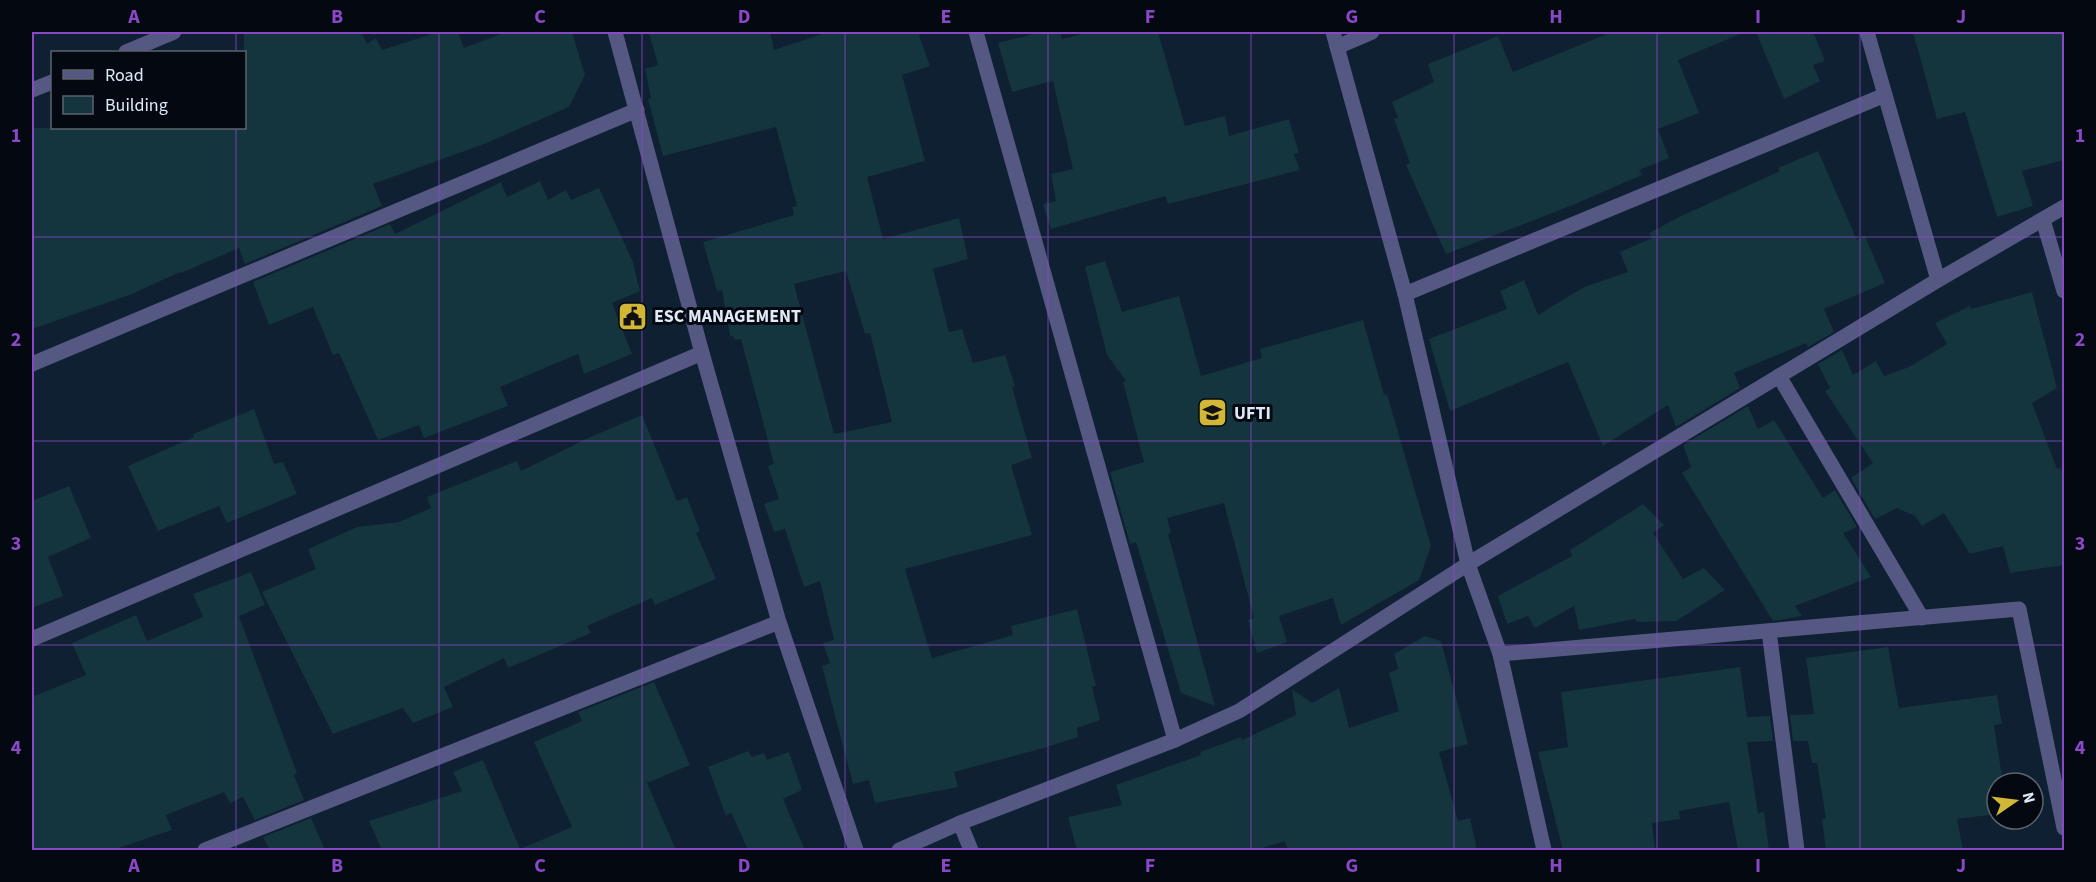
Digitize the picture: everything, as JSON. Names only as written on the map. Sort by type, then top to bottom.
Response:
[{"type":"street","points":[[128,51],[174,32]]},
{"type":"street","points":[[615,32],[702,353],[779,622],[856,850]]},
{"type":"street","points":[[976,32],[1175,740]]},
{"type":"street","points":[[1333,32],[1405,294],[1468,564],[1500,654],[1544,850]]},
{"type":"street","points":[[1337,47],[1372,32]]},
{"type":"street","points":[[1867,32],[1938,280]]},
{"type":"street","points":[[32,90],[51,82]]},
{"type":"street","points":[[1405,294],[1885,95]]},
{"type":"street","points":[[32,364],[637,110]]},
{"type":"street","points":[[899,850],[960,823],[1175,740],[1239,711],[1468,564],[1938,280],[2064,207]]},
{"type":"street","points":[[2043,220],[2064,291]]},
{"type":"street","points":[[32,639],[702,353]]},
{"type":"street","points":[[1779,376],[1922,618]]},
{"type":"street","points":[[1500,654],[2019,609],[2064,828]]},
{"type":"street","points":[[205,850],[779,622]]},
{"type":"street","points":[[1769,631],[1797,850]]},
{"type":"street","points":[[960,823],[971,850]]},
{"type":"building","points":[[244,32],[361,32],[367,44],[376,38],[382,50],[438,32],[458,32],[464,48],[506,32],[572,32],[585,75],[569,107],[484,144],[373,184],[382,206],[245,264],[239,248],[132,294],[32,329],[32,128],[246,129],[246,51],[244,51]]},
{"type":"building","points":[[649,32],[770,32],[774,50],[828,32],[918,32],[930,66],[902,75],[925,161],[867,177],[883,239],[959,218],[968,259],[933,269],[949,332],[962,329],[973,363],[1005,355],[1015,386],[1012,387],[1032,458],[1011,465],[1032,535],[905,569],[932,658],[1013,635],[1011,626],[1077,609],[1096,686],[1092,686],[1100,720],[1077,728],[1078,737],[954,772],[958,787],[875,803],[869,780],[853,784],[822,666],[830,663],[823,643],[834,640],[820,581],[804,587],[785,529],[774,532],[764,504],[779,499],[768,466],[774,464],[741,339],[735,340],[733,336],[730,336],[722,290],[717,291],[703,242],[794,215],[792,207],[797,206],[776,127],[663,156],[648,99],[651,98],[645,69],[658,65]],"holes":[[[846,271],[865,334],[870,333],[892,422],[834,434],[794,284]]]},
{"type":"building","points":[[1041,32],[1060,32],[1062,39],[1090,32],[1158,32],[1185,126],[1225,116],[1229,136],[1289,119],[1299,153],[1294,154],[1300,170],[1168,204],[1165,196],[1051,229],[1043,204],[1056,201],[1051,174],[1073,169],[1053,81],[1012,92],[998,43]]},
{"type":"building","points":[[1612,32],[1745,32],[1678,60],[1699,113],[1658,129],[1669,158],[1639,170],[1642,175],[1573,205],[1446,254],[1406,165],[1410,163],[1394,119],[1398,118],[1392,102],[1434,82],[1428,64],[1498,36],[1513,72]]},
{"type":"building","points":[[1756,32],[1813,32],[1825,61],[1813,65],[1820,81],[1784,99]]},
{"type":"building","points":[[1913,32],[2064,32],[2064,160],[2022,171],[2033,206],[1997,217],[1965,112],[1937,119]]},
{"type":"building","points":[[1818,151],[1857,240],[1865,236],[1885,283],[1824,309],[1834,332],[1808,347],[1806,343],[1734,373],[1740,388],[1676,427],[1668,405],[1603,446],[1568,362],[1450,411],[1429,339],[1507,309],[1500,291],[1524,280],[1538,315],[1584,287],[1628,272],[1620,252],[1652,238],[1649,233],[1780,171],[1778,168]]},
{"type":"building","points":[[540,181],[548,200],[566,190],[571,200],[599,188],[633,262],[640,291],[612,303],[632,354],[584,374],[578,354],[500,387],[508,406],[424,438],[419,425],[378,440],[339,353],[333,355],[313,307],[269,325],[253,282],[390,224],[395,234],[501,182],[507,197]]},
{"type":"building","points":[[1105,261],[1122,312],[1179,296],[1201,376],[1262,358],[1260,349],[1363,320],[1431,546],[1419,580],[1341,625],[1333,598],[1279,616],[1287,642],[1257,653],[1248,620],[1254,618],[1224,503],[1167,518],[1171,533],[1168,534],[1215,706],[1181,693],[1136,542],[1130,544],[1110,472],[1144,462],[1123,382],[1126,381],[1107,355],[1085,267]]},
{"type":"building","points":[[2032,292],[2057,388],[2032,403],[2057,469],[2061,468],[2064,484],[2064,565],[2010,573],[2003,546],[1970,554],[1944,513],[1922,526],[1915,516],[1897,508],[1875,519],[1851,478],[1873,463],[1825,391],[1830,388],[1818,364],[1842,350],[1853,375],[1876,361],[1884,376],[1909,367],[1947,344],[1935,323],[1970,306],[1971,309]]},
{"type":"building","points":[[1748,406],[1758,429],[1774,420],[1823,498],[1835,490],[1857,527],[1843,533],[1871,577],[1795,606],[1802,616],[1773,621],[1682,473],[1691,467],[1683,445]]},
{"type":"building","points":[[254,409],[274,464],[283,462],[297,494],[227,523],[219,506],[158,531],[128,466],[194,437],[193,434]]},
{"type":"building","points":[[642,415],[677,501],[687,497],[700,531],[696,533],[716,579],[655,605],[652,598],[587,626],[591,633],[508,668],[504,658],[444,687],[453,707],[413,723],[403,708],[333,734],[262,592],[316,569],[308,549],[357,527],[399,522],[431,508],[427,497],[517,461],[521,471]]},
{"type":"building","points":[[69,486],[91,538],[48,557],[63,596],[32,608],[32,501]]},
{"type":"building","points":[[1643,504],[1664,525],[1653,533],[1683,579],[1704,568],[1725,590],[1676,621],[1637,622],[1635,619],[1579,630],[1574,606],[1535,628],[1528,616],[1507,624],[1498,596],[1572,556],[1570,550]]},
{"type":"building","points":[[251,572],[265,605],[239,616],[297,773],[294,775],[304,800],[255,820],[243,797],[230,803],[224,792],[166,815],[172,830],[113,850],[32,850],[32,697],[86,675],[72,643],[136,615],[147,641],[203,617],[193,594]]},
{"type":"building","points":[[1425,636],[1441,641],[1468,744],[1439,752],[1458,821],[1470,818],[1477,850],[1288,850],[1285,841],[1256,850],[1077,850],[1068,817],[1122,805],[1116,785],[1201,755],[1200,752],[1241,737],[1242,740],[1296,715],[1292,689],[1312,703],[1339,688],[1349,728],[1399,711],[1389,673],[1398,669],[1394,654]]},
{"type":"building","points":[[1888,647],[1899,708],[1997,695],[2002,724],[1994,725],[2001,771],[1985,771],[1985,816],[1957,819],[1963,850],[1826,850],[1822,819],[1826,819],[1817,763],[1812,763],[1808,741],[1793,741],[1790,715],[1814,714],[1806,658]]},
{"type":"building","points":[[1740,667],[1747,717],[1770,716],[1773,741],[1747,742],[1758,813],[1764,812],[1769,850],[1738,850],[1729,802],[1679,811],[1680,819],[1652,823],[1655,850],[1563,850],[1538,752],[1568,747],[1561,692]]},
{"type":"building","points":[[654,682],[690,765],[647,783],[676,850],[382,850],[369,821],[462,791],[453,772],[483,760],[520,849],[572,827],[534,742],[582,721],[578,712]]},
{"type":"building","points":[[748,751],[752,757],[764,753],[767,760],[789,752],[802,790],[783,799],[805,850],[748,850],[731,812],[726,816],[708,767]]},
{"type":"building","points":[[311,818],[325,850],[270,850],[263,837]]},
{"type":"place","name":"ESC MANAGEMENT","points":[[633,316]]},
{"type":"place","name":"UFTI","points":[[1213,413]]}]
